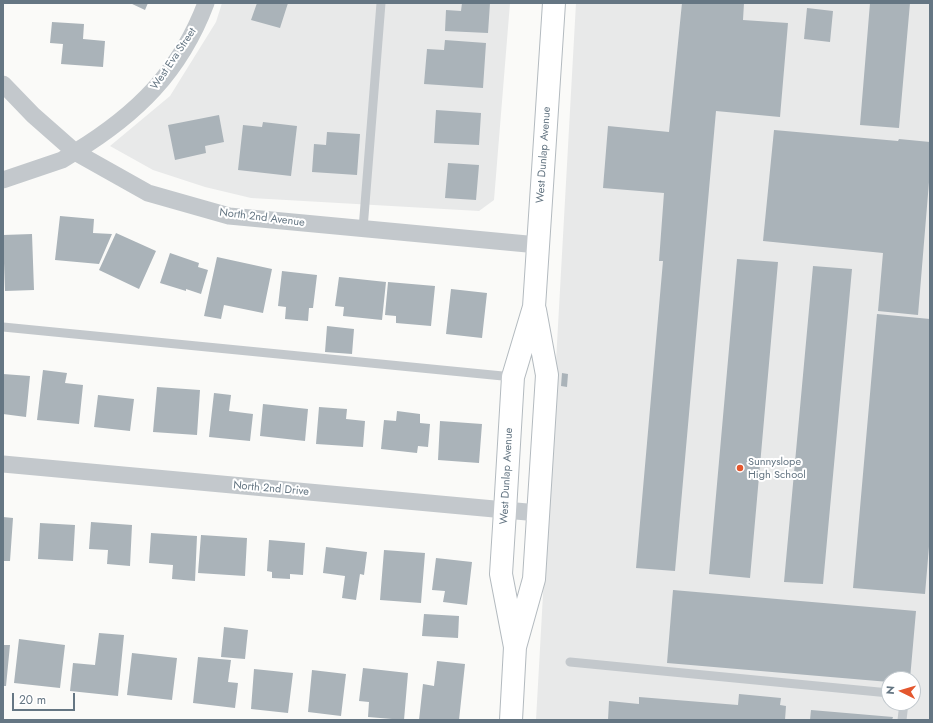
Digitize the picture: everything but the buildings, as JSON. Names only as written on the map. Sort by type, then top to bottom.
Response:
[{"type":"main road","name":"West Dunlap Avenue","points":[[515,647],[501,574],[513,376],[534,307],[554,3]]},
{"type":"main road","name":"West Dunlap Avenue","points":[[511,720],[515,647],[534,579],[547,375],[534,307]]},
{"type":"street","name":"West Eva Street","points":[[75,152],[119,123],[141,104],[160,84],[200,20],[206,3]]},
{"type":"street","name":"North 2nd Avenue","points":[[3,84],[33,115],[75,152],[148,193],[229,216],[538,245]]},
{"type":"street","points":[[3,180],[62,160],[75,152]]},
{"type":"street","name":"North 2nd Drive","points":[[3,464],[538,513]]},
{"type":"lane","points":[[362,229],[381,3]]},
{"type":"lane","points":[[3,327],[513,376]]},
{"type":"lane","points":[[570,662],[881,692]]},
{"type":"shaded area","points":[[222,3],[510,3],[494,200],[479,211],[251,198],[205,187],[153,170],[110,146],[170,96],[216,22]]},
{"type":"shaded area","name":"Sunnyslope High School","points":[[576,3],[930,3],[930,720],[536,720]]},
{"type":"place","name":"Sunnyslope High School","points":[[740,468]]}]
